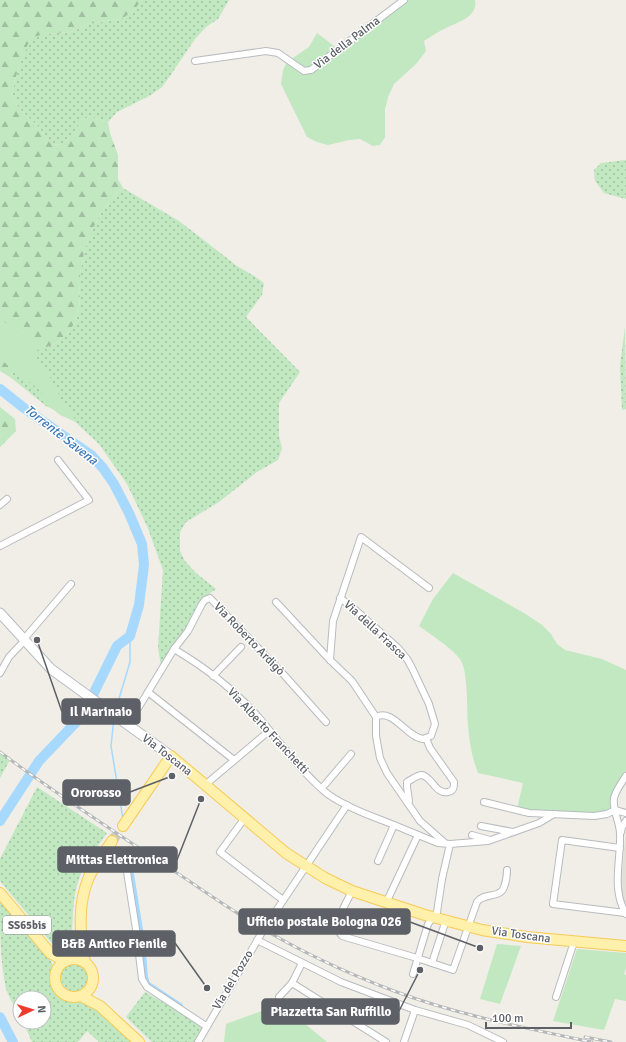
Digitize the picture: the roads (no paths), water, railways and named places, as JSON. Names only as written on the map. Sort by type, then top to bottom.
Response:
[{"type":"main road","name":"Via Toscana","points":[[0,613],[41,659],[61,677],[171,756],[274,844],[306,867],[352,891],[386,903],[467,926],[508,934],[574,942],[626,946]]},
{"type":"main road","points":[[123,826],[171,756]]},
{"type":"main road","points":[[82,942],[78,954],[60,965],[57,971],[56,982],[61,992],[70,997],[81,996],[89,991],[92,986],[93,973],[85,962],[80,916],[83,895],[89,877],[112,841]]},
{"type":"main road","name":"SS65bis","points":[[2,895],[50,953],[57,971]]},
{"type":"main road","name":"SS65bis","points":[[50,953],[70,960]]},
{"type":"main road","points":[[70,960],[85,962]]},
{"type":"main road","points":[[92,986],[100,1006]]},
{"type":"main road","points":[[81,996],[100,1006],[139,1042]]},
{"type":"street","name":"Via della Palma","points":[[195,61],[266,51],[278,54],[304,71],[310,70],[404,0]]},
{"type":"street","points":[[0,546],[89,500],[58,460]]},
{"type":"street","points":[[0,505],[7,499]]},
{"type":"street","points":[[330,660],[333,621],[361,538],[429,588]]},
{"type":"street","points":[[0,673],[9,657],[71,584]]},
{"type":"street","name":"Via Roberto Ardigò","points":[[124,722],[148,692],[174,649],[188,631],[202,604],[205,600],[210,598],[285,676],[326,722]]},
{"type":"street","name":"Via della Frasca","points":[[340,598],[398,648],[412,668],[429,704],[435,724],[431,736],[426,738]]},
{"type":"street","points":[[276,602],[330,660],[352,681],[376,717],[376,736],[380,758],[387,773],[420,821],[448,844],[438,908],[428,924],[413,974]]},
{"type":"street","points":[[213,676],[241,647]]},
{"type":"street","name":"Via Alberto Franchetti","points":[[174,649],[213,676],[248,706],[281,745],[325,792],[347,805],[438,843],[448,844],[492,840],[538,823],[554,814]]},
{"type":"street","points":[[148,692],[234,760]]},
{"type":"street","points":[[376,717],[380,715],[388,716],[411,735],[419,739],[426,738],[430,748],[454,782],[454,788],[446,793],[441,791],[424,776],[419,775],[407,782],[406,787],[409,801],[407,802]]},
{"type":"street","points":[[205,785],[269,730]]},
{"type":"street","points":[[322,788],[351,754]]},
{"type":"street","points":[[626,776],[614,799],[620,833],[617,885],[621,902],[626,913]]},
{"type":"street","points":[[484,802],[529,813],[594,816],[607,814],[616,810],[626,813]]},
{"type":"street","points":[[266,926],[347,805]]},
{"type":"street","points":[[244,819],[220,852],[283,900]]},
{"type":"street","points":[[620,833],[626,821]]},
{"type":"street","points":[[378,861],[394,825]]},
{"type":"street","points":[[481,826],[514,832]]},
{"type":"street","points":[[386,903],[418,835]]},
{"type":"street","points":[[472,835],[492,840]]},
{"type":"street","points":[[620,848],[562,840],[552,904],[626,913]]},
{"type":"street","points":[[352,891],[338,923],[340,934],[345,937],[453,970],[467,926],[477,902],[480,897],[498,894],[504,889],[507,870]]},
{"type":"street","points":[[127,872],[142,979],[147,987],[206,1026]]},
{"type":"street","points":[[430,962],[434,955],[446,920]]},
{"type":"street","name":"Via del Pozzo","points":[[198,1042],[259,937],[302,963]]},
{"type":"street","points":[[556,997],[574,942]]},
{"type":"street","points":[[279,997],[292,982],[302,963],[341,982],[415,1010],[468,1025],[503,1042]]},
{"type":"street","points":[[292,982],[386,1042]]},
{"type":"street","points":[[404,1042],[415,1010]]},
{"type":"waterway","name":"Torrente Savena","points":[[0,389],[24,408],[91,455],[103,468],[114,484],[129,513],[142,544],[144,565],[139,605],[130,636],[117,646],[83,715],[39,761],[0,821]]},
{"type":"waterway","points":[[115,712],[130,662],[130,636]]},
{"type":"waterway","points":[[114,718],[111,746],[123,819]]},
{"type":"waterway","points":[[129,862],[147,984],[180,1006]]},
{"type":"waterway","name":"Torrente Savena","points":[[0,1017],[13,1042]]},
{"type":"tunnel","points":[[112,841],[123,826]]},
{"type":"railway","points":[[0,752],[39,781],[227,906],[284,941],[320,959],[357,976],[418,1000],[467,1014],[592,1042]]},
{"type":"railway","points":[[585,1037],[611,1042]]},
{"type":"place","name":"Il Marinaio","points":[[37,640]]},
{"type":"place","name":"Ororosso","points":[[172,776]]},
{"type":"place","name":"Mittas Elettronica","points":[[201,799]]},
{"type":"place","name":"Ufficio postale Bologna 026","points":[[480,948]]},
{"type":"place","name":"Piazzetta San Ruffillo","points":[[420,970]]},
{"type":"place","name":"B&B Antico Fienile","points":[[207,988]]}]
